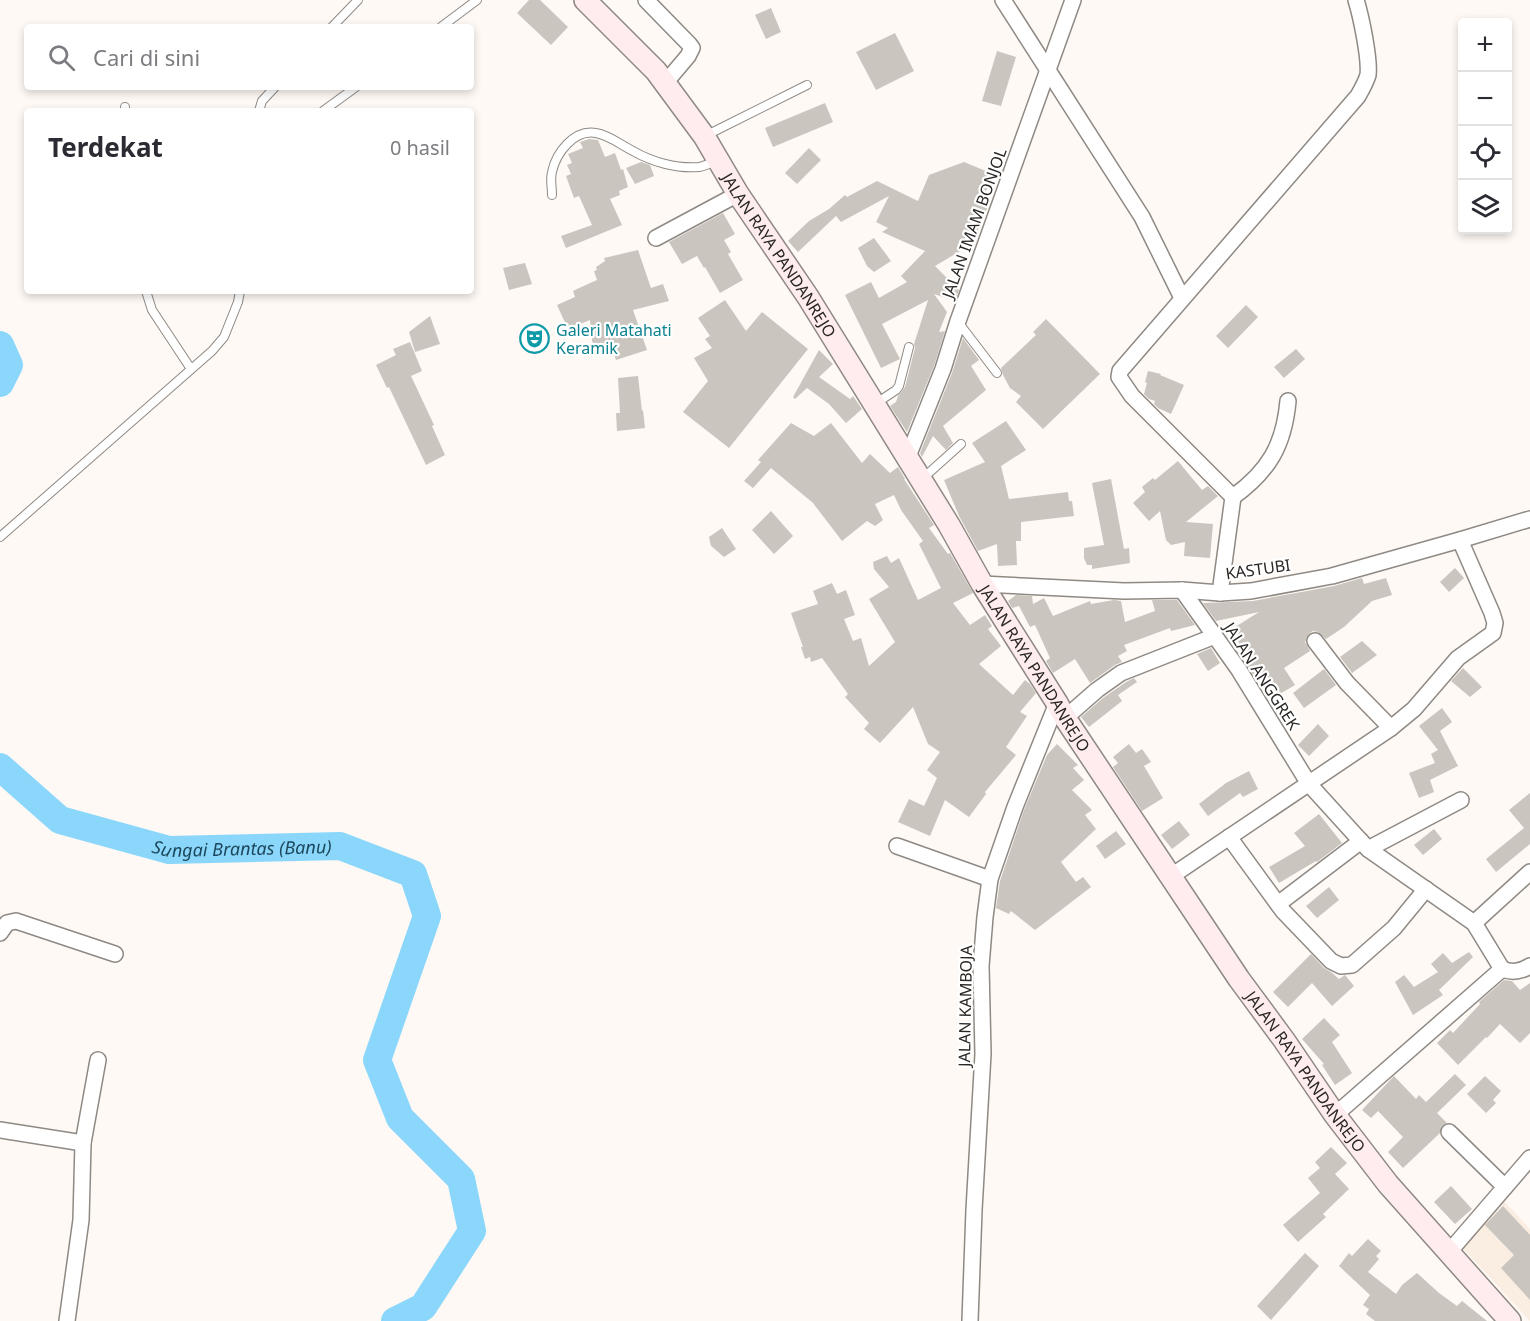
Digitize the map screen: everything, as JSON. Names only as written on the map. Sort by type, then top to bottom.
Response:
[{"type":"main road","name":"JALAN RAYA PANDANREJO","points":[[585,0],[666,82],[704,136],[738,194],[808,297],[1061,711],[1170,877],[1335,1115],[1388,1184],[1510,1321]]},
{"type":"street","points":[[646,0],[692,48],[666,82]]},
{"type":"street","points":[[1003,0],[1142,217],[1182,298]]},
{"type":"street","name":"JALAN IMAM BONJOL","points":[[907,459],[943,369],[958,321],[1073,0]]},
{"type":"street","points":[[1233,497],[1132,396],[1119,377],[1120,371],[1358,96],[1368,76],[1368,64],[1356,0]]},
{"type":"street","points":[[656,238],[738,194]]},
{"type":"street","points":[[1220,593],[1233,497],[1251,484],[1266,468],[1280,442],[1288,401]]},
{"type":"street","name":"KASTUBI","points":[[982,584],[1124,591],[1182,590],[1220,593],[1251,591],[1332,576],[1530,519]]},
{"type":"street","points":[[1170,877],[1391,728],[1414,709],[1458,658],[1490,636],[1495,623],[1492,613],[1460,540]]},
{"type":"street","name":"JALAN ANGGREK","points":[[1182,590],[1239,670],[1309,784],[1364,845],[1474,923]]},
{"type":"street","points":[[1061,711],[1120,673],[1215,636]]},
{"type":"street","points":[[1315,641],[1347,683],[1391,728]]},
{"type":"street","name":"JALAN KAMBOJA","points":[[970,1321],[983,1054],[981,966],[990,879],[1015,807],[1061,711]]},
{"type":"street","points":[[1278,904],[1364,845],[1461,800]]},
{"type":"street","points":[[1229,837],[1282,911],[1331,961],[1341,966],[1352,965],[1385,937],[1426,889]]},
{"type":"street","points":[[897,846],[990,879]]},
{"type":"street","points":[[1530,872],[1474,923],[1502,969],[1511,972],[1524,970],[1530,966]]},
{"type":"street","points":[[0,933],[7,923],[16,921],[115,954]]},
{"type":"street","points":[[1335,1115],[1502,969]]},
{"type":"street","points":[[67,1321],[81,1220],[83,1143],[98,1060]]},
{"type":"street","points":[[0,1130],[83,1143]]},
{"type":"street","points":[[1449,1132],[1505,1187]]},
{"type":"street","points":[[1449,1252],[1530,1158]]},
{"type":"lane","points":[[335,24],[358,0]]},
{"type":"lane","points":[[445,24],[477,0]]},
{"type":"lane","points":[[704,136],[807,85]]},
{"type":"lane","points":[[259,108],[262,100],[272,90]]},
{"type":"lane","points":[[327,108],[352,90]]},
{"type":"lane","points":[[552,195],[551,174],[556,159],[574,138],[585,133],[597,133],[635,153],[667,164],[701,167],[718,160]]},
{"type":"lane","points":[[147,294],[152,310],[191,369]]},
{"type":"lane","points":[[0,537],[208,355],[224,337],[239,294]]},
{"type":"lane","points":[[958,321],[997,373]]},
{"type":"lane","points":[[874,405],[899,386],[909,347]]},
{"type":"lane","points":[[921,480],[961,444]]},
{"type":"shaded area","points":[[1504,1201],[1530,1229],[1530,1321],[1462,1247]]},
{"type":"building","points":[[529,0],[540,0],[568,27],[551,45],[517,13]]},
{"type":"building","points":[[771,8],[781,32],[766,39],[755,15]]},
{"type":"building","points":[[895,33],[914,71],[876,90],[856,52]]},
{"type":"building","points":[[997,51],[1016,57],[1001,106],[982,101]]},
{"type":"building","points":[[825,103],[833,122],[773,147],[765,128]]},
{"type":"building","points":[[589,139],[598,140],[605,157],[615,153],[621,170],[623,169],[628,187],[619,191],[620,195],[610,199],[622,225],[566,248],[561,236],[592,225],[579,196],[574,198],[566,176],[571,174],[567,165],[572,163],[568,154],[583,148],[580,142]]},
{"type":"building","points":[[809,148],[821,160],[797,184],[785,173]]},
{"type":"building","points":[[641,162],[650,165],[654,176],[635,184],[626,168]]},
{"type":"building","points":[[964,162],[993,174],[981,203],[988,206],[972,244],[935,266],[959,290],[955,301],[934,294],[947,312],[939,332],[945,331],[934,366],[907,432],[890,406],[896,402],[905,387],[914,344],[928,300],[882,324],[900,359],[881,368],[845,295],[871,282],[879,298],[907,282],[901,276],[925,251],[882,232],[888,228],[876,222],[889,196],[841,222],[836,216],[798,252],[788,241],[809,221],[829,209],[845,195],[847,197],[877,181],[918,201],[929,175]]},
{"type":"building","points":[[723,213],[735,234],[724,240],[731,252],[728,254],[743,280],[720,293],[697,256],[682,264],[669,242]]},
{"type":"building","points":[[874,238],[891,261],[874,272],[867,266],[858,248]]},
{"type":"building","points":[[638,250],[651,288],[663,284],[669,301],[633,310],[647,350],[616,360],[610,344],[596,349],[592,341],[590,320],[568,329],[557,305],[575,297],[573,291],[597,280],[594,271],[605,261],[604,258]]},
{"type":"building","points":[[525,263],[532,284],[509,290],[503,268]]},
{"type":"building","points":[[725,300],[746,331],[762,312],[808,349],[729,448],[683,412],[708,381],[694,358],[712,348],[705,339],[710,336],[698,318]]},
{"type":"building","points":[[1246,305],[1258,317],[1228,348],[1216,336]]},
{"type":"building","points":[[430,316],[440,344],[415,352],[409,332]]},
{"type":"building","points":[[1046,319],[1100,374],[1043,429],[1016,402],[1021,396],[1010,388],[1001,368],[1036,335],[1033,332]]},
{"type":"building","points":[[963,338],[979,360],[971,366],[986,390],[943,426],[953,443],[946,450],[933,436],[922,457],[920,453],[952,373]]},
{"type":"building","points":[[410,342],[422,371],[411,376],[445,455],[426,465],[376,365],[396,355],[393,349]]},
{"type":"building","points":[[1296,349],[1305,359],[1284,378],[1274,367]]},
{"type":"building","points":[[819,350],[833,364],[819,377],[850,399],[853,396],[862,409],[846,423],[829,404],[807,388],[795,399],[793,397]]},
{"type":"building","points":[[1148,371],[1161,374],[1184,385],[1171,414],[1158,408],[1154,404],[1155,401],[1144,394]]},
{"type":"building","points":[[638,376],[645,428],[617,431],[616,413],[620,413],[618,378]]},
{"type":"building","points":[[1006,421],[1026,450],[1001,466],[1009,499],[1068,492],[1074,516],[1021,522],[1021,541],[1016,541],[1017,565],[998,566],[997,544],[978,551],[959,516],[944,480],[985,462],[972,443]]},
{"type":"building","points":[[791,423],[814,436],[831,423],[862,463],[870,454],[890,473],[898,467],[934,525],[929,528],[948,554],[950,553],[973,593],[953,603],[970,625],[985,615],[992,626],[988,629],[1001,646],[979,664],[1013,695],[1025,680],[1036,693],[1020,712],[1027,716],[1006,747],[1016,755],[985,792],[986,794],[969,817],[945,800],[930,836],[898,822],[909,799],[924,806],[937,778],[927,770],[940,752],[928,744],[913,707],[880,743],[864,729],[869,723],[845,697],[848,694],[822,658],[811,662],[810,657],[805,659],[791,613],[818,604],[813,591],[832,583],[837,594],[846,590],[855,615],[844,619],[853,641],[861,638],[869,666],[895,642],[869,599],[889,587],[874,569],[873,562],[887,556],[891,563],[899,558],[918,600],[941,588],[919,544],[923,541],[901,510],[894,495],[875,504],[883,520],[875,526],[867,521],[842,541],[813,503],[771,468],[753,488],[744,481],[761,462],[758,460]]},
{"type":"building","points":[[1178,461],[1202,490],[1208,486],[1218,496],[1186,522],[1213,524],[1210,558],[1184,556],[1185,542],[1171,545],[1166,540],[1160,511],[1149,521],[1133,503],[1145,492],[1142,487],[1153,478],[1155,480]]},
{"type":"building","points":[[1111,479],[1124,549],[1129,548],[1130,563],[1092,569],[1092,565],[1087,565],[1084,558],[1084,548],[1104,545],[1092,483]]},
{"type":"building","points":[[771,511],[793,536],[774,554],[752,530]]},
{"type":"building","points":[[722,528],[736,549],[724,557],[711,546],[709,537]]},
{"type":"building","points":[[1455,568],[1464,578],[1449,592],[1440,582]]},
{"type":"building","points":[[1362,578],[1364,584],[1386,578],[1392,595],[1372,601],[1344,627],[1326,639],[1318,632],[1313,631],[1309,634],[1305,642],[1310,651],[1284,668],[1295,685],[1273,698],[1262,680],[1258,682],[1245,662],[1248,661],[1232,629],[1259,612],[1216,621],[1203,603],[1253,601],[1334,586]]},
{"type":"building","points":[[1016,595],[1032,596],[1033,604],[1044,598],[1053,616],[1090,601],[1091,604],[1121,601],[1125,622],[1155,611],[1152,600],[1177,600],[1195,625],[1171,631],[1170,628],[1124,645],[1127,651],[1118,656],[1122,662],[1090,683],[1075,659],[1053,673],[1046,661],[1050,658],[1035,625],[1030,627],[1019,606],[1012,608],[1008,601]]},
{"type":"building","points":[[1362,641],[1377,655],[1352,673],[1340,657]]},
{"type":"building","points":[[1211,648],[1220,663],[1208,671],[1197,654]]},
{"type":"building","points":[[1463,668],[1482,687],[1470,697],[1451,681]]},
{"type":"building","points":[[1324,669],[1336,685],[1304,708],[1293,693]]},
{"type":"building","points":[[1134,678],[1137,682],[1118,695],[1122,701],[1089,727],[1081,717],[1103,698]]},
{"type":"building","points":[[1442,708],[1452,722],[1440,731],[1458,766],[1430,780],[1434,792],[1419,798],[1409,773],[1435,763],[1431,754],[1438,750],[1419,726]]},
{"type":"building","points":[[1318,724],[1329,736],[1309,756],[1298,745]]},
{"type":"building","points":[[1057,744],[1078,765],[1073,768],[1084,780],[1072,790],[1092,810],[1085,815],[1096,829],[1061,862],[1076,882],[1083,877],[1091,887],[1035,930],[1011,911],[1009,914],[996,908],[1000,881],[1024,810],[1047,755]]},
{"type":"building","points":[[1129,744],[1136,753],[1142,749],[1151,762],[1144,766],[1163,798],[1142,811],[1113,767],[1118,763],[1113,757]]},
{"type":"building","points":[[1249,771],[1258,789],[1243,797],[1240,793],[1208,816],[1199,804],[1226,783]]},
{"type":"building","points":[[1530,793],[1530,844],[1496,872],[1486,859],[1524,828],[1509,810]]},
{"type":"building","points":[[1319,814],[1342,843],[1317,862],[1279,883],[1269,867],[1305,846],[1294,833]]},
{"type":"building","points":[[1179,821],[1190,835],[1172,849],[1161,835]]},
{"type":"building","points":[[1434,829],[1442,839],[1423,855],[1414,845]]},
{"type":"building","points":[[1116,831],[1126,844],[1105,859],[1096,846]]},
{"type":"building","points":[[1329,887],[1339,900],[1317,918],[1306,906]]},
{"type":"building","points":[[1469,952],[1473,957],[1439,990],[1443,995],[1413,1015],[1395,982],[1404,975],[1414,987],[1438,972],[1431,964],[1443,953],[1452,963]]},
{"type":"building","points":[[1311,954],[1324,968],[1339,979],[1345,975],[1354,986],[1332,1006],[1312,983],[1288,1007],[1273,992]]},
{"type":"building","points":[[1504,980],[1512,981],[1520,990],[1530,983],[1530,1033],[1520,1043],[1500,1024],[1458,1065],[1437,1043],[1450,1030],[1453,1033],[1480,1004],[1479,1002]]},
{"type":"building","points":[[1324,1018],[1340,1035],[1332,1042],[1352,1073],[1335,1085],[1322,1065],[1324,1064],[1302,1039]]},
{"type":"building","points":[[1455,1074],[1466,1085],[1437,1113],[1447,1123],[1442,1126],[1440,1133],[1403,1168],[1388,1152],[1403,1137],[1378,1111],[1371,1118],[1362,1110],[1394,1076],[1416,1099],[1419,1095],[1426,1102]]},
{"type":"building","points":[[1485,1076],[1501,1091],[1493,1100],[1496,1103],[1486,1113],[1467,1094]]},
{"type":"building","points":[[1331,1147],[1347,1163],[1335,1174],[1349,1189],[1323,1214],[1326,1217],[1298,1242],[1283,1225],[1320,1193],[1308,1178],[1320,1168],[1315,1162]]},
{"type":"building","points":[[1451,1186],[1472,1209],[1455,1224],[1434,1202]]},
{"type":"building","points":[[1503,1206],[1530,1235],[1530,1300],[1501,1268],[1514,1255],[1485,1225]]},
{"type":"building","points":[[1368,1239],[1381,1251],[1376,1256],[1379,1259],[1368,1272],[1396,1294],[1402,1285],[1417,1273],[1457,1306],[1462,1301],[1487,1321],[1375,1321],[1366,1314],[1369,1309],[1363,1305],[1370,1295],[1339,1266],[1349,1253],[1352,1256]]},
{"type":"building","points":[[1305,1253],[1319,1266],[1271,1320],[1257,1306]]},
{"type":"waterway","name":"Sungai Brantas (Banu)","points":[[0,345],[9,365],[0,383]]},
{"type":"waterway","name":"Sungai Brantas (Banu)","points":[[0,767],[60,820],[169,850],[340,846],[413,874],[427,916],[377,1060],[400,1118],[461,1179],[472,1231],[423,1307],[395,1321]]},
{"type":"place","name":"Galeri Matahati Keramik","points":[[535,339]]}]
